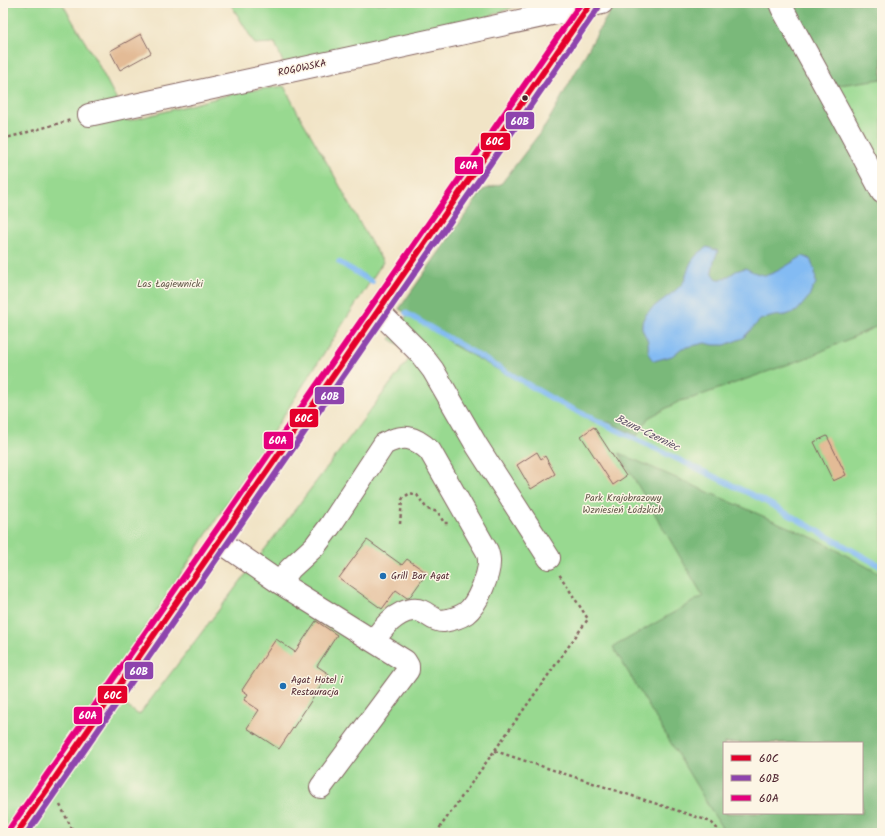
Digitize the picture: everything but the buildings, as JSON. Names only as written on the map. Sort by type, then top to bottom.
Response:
[{"type":"main road","points":[[780,3],[882,192]]},
{"type":"main road","points":[[17,833],[378,311],[594,4]]},
{"type":"main road","name":"ROGOWSKA","points":[[89,115],[527,11],[594,4]]},
{"type":"main road","points":[[378,311],[420,353],[433,370],[477,446],[548,558]]},
{"type":"main road","points":[[280,583],[290,569],[315,546],[330,526],[384,444],[394,438],[407,437],[420,442],[430,451],[487,551],[489,560],[485,582],[472,606],[456,618],[442,621],[434,620],[424,611],[412,610],[392,619],[374,640]]},
{"type":"main road","points":[[219,541],[280,583],[374,640],[405,661],[408,666],[408,670],[321,787]]},
{"type":"path","points":[[3,139],[89,115]]},
{"type":"path","points":[[400,524],[402,500],[410,493],[417,496],[427,510],[438,512],[442,520],[447,524],[465,511]]},
{"type":"path","points":[[436,833],[588,619],[548,558]]},
{"type":"path","points":[[495,751],[706,820],[712,823],[721,833]]},
{"type":"path","points":[[50,785],[74,833]]},
{"type":"green space","name":"Park Krajobrazowy Wzniesień Łódzkich","points":[[3,3],[62,3],[98,64],[128,121],[240,92],[284,86],[363,229],[383,262],[105,691],[139,715],[413,354],[390,339],[631,9],[669,3],[882,3],[882,833],[3,833]]},
{"type":"green space","points":[[230,3],[524,3],[485,18],[284,65],[275,43],[255,44]]},
{"type":"green space","points":[[615,3],[882,3],[882,79],[832,86],[882,199],[882,324],[809,357],[693,398],[680,401],[648,418],[637,436],[609,422],[594,422],[451,344],[444,337],[399,309],[483,190],[501,184],[546,125]]},
{"type":"green space","points":[[619,453],[820,541],[882,575],[882,833],[725,833],[613,647],[703,596]]},
{"type":"water","points":[[707,247],[718,251],[712,272],[717,279],[724,279],[736,271],[745,268],[755,273],[766,275],[770,274],[803,256],[810,259],[815,271],[816,283],[808,298],[797,311],[786,315],[774,316],[760,320],[743,338],[725,345],[705,343],[682,348],[672,356],[654,361],[651,359],[648,352],[648,342],[642,329],[643,319],[647,313],[680,286],[685,280],[689,266],[693,259]]},
{"type":"waterway","name":"Bzura-Czerniec","points":[[339,262],[372,282]]},
{"type":"waterway","name":"Bzura-Czerniec","points":[[406,313],[558,402],[761,499],[882,567]]},
{"type":"transit line","name":"60A","points":[[10,828],[581,3]]},
{"type":"transit line","name":"60C","points":[[17,833],[591,3]]},
{"type":"transit line","name":"60B","points":[[27,833],[598,8]]},
{"type":"place","name":"Grill Bar Agat","points":[[383,576]]},
{"type":"place","name":"Agat Hotel i Restauracja","points":[[283,686]]},
{"type":"park label","name":"Las Łagiewnicki","points":[[170,284]]}]
